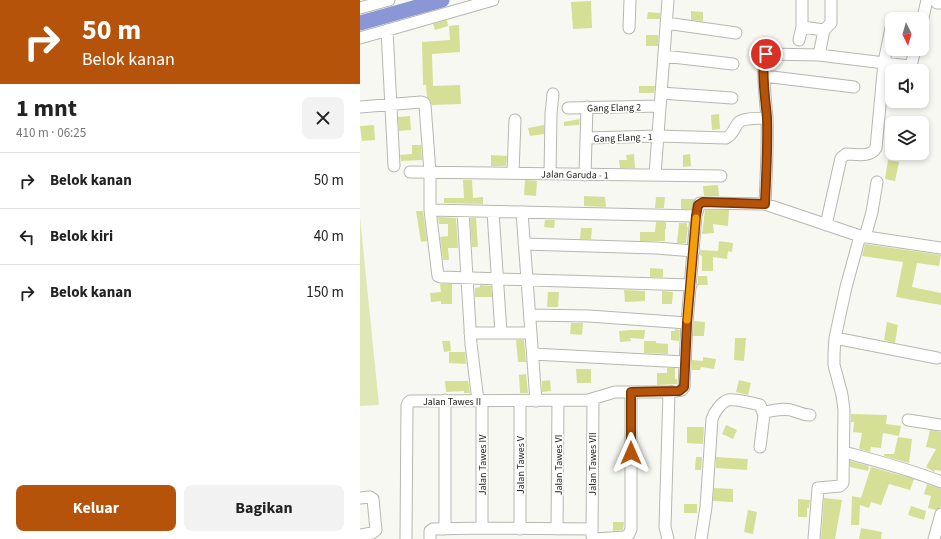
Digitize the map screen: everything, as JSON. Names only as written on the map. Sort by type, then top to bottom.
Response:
[{"type":"street","points":[[360,8],[389,0]]},
{"type":"street","points":[[360,38],[493,0]]},
{"type":"street","points":[[629,28],[630,0]]},
{"type":"street","points":[[655,176],[668,0]]},
{"type":"street","points":[[799,40],[802,27],[802,0]]},
{"type":"street","points":[[819,55],[824,30],[831,23],[831,0]]},
{"type":"street","points":[[928,12],[935,2]]},
{"type":"street","points":[[666,23],[736,33]]},
{"type":"street","points":[[802,27],[824,30]]},
{"type":"street","points":[[387,30],[394,166]]},
{"type":"street","points":[[765,204],[767,118],[764,57],[766,54],[819,55],[884,62],[904,66],[909,66],[913,56]]},
{"type":"street","points":[[664,56],[733,64]]},
{"type":"street","points":[[826,225],[841,158],[846,154],[869,154],[874,152],[876,148],[885,56]]},
{"type":"street","points":[[764,76],[854,87]]},
{"type":"street","points":[[661,93],[732,98]]},
{"type":"street","points":[[550,174],[553,94]]},
{"type":"street","points":[[360,107],[424,103],[430,173],[430,210],[438,276],[691,285]]},
{"type":"street","name":"Gang Elang 2","points":[[568,108],[660,106]]},
{"type":"street","points":[[585,175],[587,107]]},
{"type":"street","name":"Gang Elang - 1","points":[[587,138],[658,136],[726,138],[730,136],[737,124],[743,120],[767,118]]},
{"type":"street","points":[[513,173],[515,120]]},
{"type":"street","name":"Jalan Garuda - 1","points":[[410,172],[721,176]]},
{"type":"street","points":[[814,539],[817,490],[820,488],[842,485],[844,452],[843,402],[834,365],[835,338],[846,287],[862,236],[872,212],[877,182]]},
{"type":"street","points":[[668,539],[665,527],[669,392],[679,391],[684,387],[687,323],[698,205],[700,203],[765,204],[862,236],[941,248]]},
{"type":"street","points":[[430,210],[696,216]]},
{"type":"street","name":"Jalan Tawes IV","points":[[463,211],[470,333],[480,401],[482,528]]},
{"type":"street","points":[[493,212],[501,333]]},
{"type":"street","points":[[522,212],[536,401]]},
{"type":"street","points":[[524,244],[656,248],[694,251]]},
{"type":"street","points":[[530,315],[589,316],[687,323]]},
{"type":"street","points":[[470,333],[530,333]]},
{"type":"street","points":[[835,338],[937,358]]},
{"type":"street","points":[[533,354],[685,362]]},
{"type":"street","name":"Jalan Tawes II","points":[[406,539],[408,403],[445,400],[536,401],[593,399],[612,392],[669,392]]},
{"type":"street","points":[[430,539],[429,532],[431,530],[482,528],[557,529],[593,536],[625,537],[629,534],[631,529],[631,392]]},
{"type":"street","name":"Jalan Tawes VII","points":[[593,399],[593,536]]},
{"type":"street","points":[[445,400],[445,529]]},
{"type":"street","name":"Jalan Tawes VI","points":[[557,529],[558,400]]},
{"type":"street","points":[[701,539],[706,507],[710,427],[713,415],[726,401],[732,400],[760,405],[764,412],[760,447]]},
{"type":"street","name":"Jalan Tawes V","points":[[520,401],[520,529]]},
{"type":"street","points":[[764,412],[786,410],[794,411],[802,415],[810,415]]},
{"type":"street","points":[[908,420],[941,425]]},
{"type":"street","points":[[844,452],[896,466],[941,482]]},
{"type":"street","points":[[360,498],[370,497],[373,499],[376,530],[372,533],[360,536]]},
{"type":"street","points":[[934,539],[941,514]]},
{"type":"green space","points":[[360,217],[379,405],[360,406]]},
{"type":"building","points":[[591,1],[592,28],[573,29],[571,2]]},
{"type":"building","points":[[691,11],[703,12],[703,21],[691,20]]},
{"type":"building","points":[[648,12],[660,13],[660,19],[647,19]]},
{"type":"building","points":[[447,20],[448,26],[435,30],[433,24]]},
{"type":"building","points":[[459,25],[460,52],[432,54],[433,86],[460,85],[461,104],[432,105],[427,97],[426,85],[423,85],[422,42],[450,40],[449,26]]},
{"type":"building","points":[[646,35],[658,35],[658,46],[646,46]]},
{"type":"building","points":[[639,86],[655,86],[654,93],[639,93]]},
{"type":"building","points":[[719,114],[720,129],[712,130],[711,115]]},
{"type":"building","points":[[410,116],[411,130],[399,131],[398,117]]},
{"type":"building","points":[[580,119],[579,125],[564,126],[564,122]]},
{"type":"building","points":[[374,125],[375,140],[362,141],[360,126]]},
{"type":"building","points":[[544,125],[544,134],[530,136],[528,128]]},
{"type":"building","points":[[412,145],[421,145],[422,160],[401,161],[400,155],[412,154]]},
{"type":"building","points":[[634,154],[635,168],[620,168],[619,160],[627,160],[626,155]]},
{"type":"building","points":[[690,154],[691,166],[683,167],[683,155]]},
{"type":"building","points":[[491,155],[507,156],[506,166],[491,166]]},
{"type":"building","points":[[888,160],[899,162],[895,181],[885,179]]},
{"type":"building","points":[[463,180],[472,180],[473,198],[483,197],[483,204],[444,203],[444,198],[464,198]]},
{"type":"building","points":[[525,180],[537,181],[536,196],[524,195]]},
{"type":"building","points":[[718,185],[719,196],[704,196],[703,186]]},
{"type":"building","points":[[584,196],[605,197],[606,207],[584,206]]},
{"type":"building","points":[[656,197],[665,197],[664,208],[655,208]]},
{"type":"building","points":[[681,199],[695,199],[691,209],[681,209]]},
{"type":"building","points":[[705,210],[729,210],[728,226],[713,224],[714,233],[702,234]]},
{"type":"building","points":[[416,211],[423,211],[427,241],[421,242]]},
{"type":"building","points":[[438,217],[456,218],[458,248],[448,248],[449,260],[443,260],[440,237],[448,236],[448,224],[439,224]]},
{"type":"building","points":[[470,218],[476,218],[478,247],[472,247]]},
{"type":"building","points":[[545,220],[555,220],[554,228],[544,227]]},
{"type":"building","points":[[656,222],[666,222],[665,241],[640,241],[640,232],[655,232]]},
{"type":"building","points":[[679,223],[687,223],[686,243],[677,243]]},
{"type":"building","points":[[581,228],[592,228],[591,239],[580,239]]},
{"type":"building","points":[[719,241],[733,243],[732,252],[728,251],[727,259],[713,257],[713,271],[702,271],[702,256],[700,255],[701,250],[718,251]]},
{"type":"building","points":[[865,244],[941,255],[939,266],[917,263],[912,287],[941,293],[941,305],[896,297],[903,262],[862,256]]},
{"type":"building","points":[[650,268],[663,269],[663,277],[650,277]]},
{"type":"building","points":[[698,276],[707,276],[708,285],[698,285]]},
{"type":"building","points":[[440,284],[452,284],[452,304],[441,304],[441,301],[431,302],[430,293],[441,292]]},
{"type":"building","points":[[480,285],[491,286],[492,297],[475,297],[475,288],[480,287]]},
{"type":"building","points":[[624,290],[645,291],[645,301],[625,302]]},
{"type":"building","points":[[662,291],[673,292],[672,304],[662,304]]},
{"type":"building","points":[[548,292],[559,292],[558,307],[547,307]]},
{"type":"building","points":[[694,321],[705,322],[704,336],[693,336]]},
{"type":"building","points":[[887,322],[898,325],[895,343],[884,340]]},
{"type":"building","points":[[571,323],[583,323],[582,335],[570,334]]},
{"type":"building","points":[[675,329],[680,330],[679,341],[671,340],[671,331],[675,331]]},
{"type":"building","points":[[645,330],[644,339],[630,338],[631,341],[620,342],[619,331]]},
{"type":"building","points":[[735,338],[746,338],[744,361],[734,360]]},
{"type":"building","points":[[516,340],[524,340],[526,362],[518,362]]},
{"type":"building","points":[[442,341],[450,341],[451,351],[444,352]]},
{"type":"building","points":[[644,341],[656,341],[656,343],[668,344],[668,354],[644,353]]},
{"type":"building","points":[[449,352],[465,352],[466,364],[449,363]]},
{"type":"building","points":[[703,357],[716,359],[714,369],[701,367],[700,370],[692,370],[692,360],[703,361]]},
{"type":"building","points":[[667,368],[675,368],[675,379],[677,379],[677,384],[657,385],[657,373],[667,373]]},
{"type":"building","points":[[576,369],[591,369],[591,383],[577,383]]},
{"type":"building","points":[[526,374],[528,393],[520,393],[519,375]]},
{"type":"building","points":[[550,380],[551,391],[542,392],[542,381]]},
{"type":"building","points":[[739,380],[751,383],[748,395],[736,392]]},
{"type":"building","points":[[445,381],[468,381],[470,393],[464,393],[464,391],[446,392]]},
{"type":"building","points":[[851,414],[887,415],[886,424],[901,426],[899,436],[883,433],[881,448],[871,447],[870,452],[859,449],[862,433],[853,432],[854,422],[851,422]]},
{"type":"building","points":[[726,425],[737,430],[733,439],[722,434]]},
{"type":"building","points":[[687,427],[704,427],[703,444],[687,443]]},
{"type":"building","points":[[930,430],[941,432],[941,471],[935,470],[934,472],[926,467],[936,449],[926,447]]},
{"type":"building","points":[[898,437],[912,439],[909,463],[884,456],[884,454],[894,454]]},
{"type":"building","points":[[696,457],[702,457],[701,470],[695,470]]},
{"type":"building","points":[[716,457],[748,459],[747,470],[716,468]]},
{"type":"building","points":[[850,461],[869,466],[868,471],[850,467]]},
{"type":"building","points":[[871,467],[914,479],[910,490],[889,484],[881,505],[871,502],[869,508],[860,505],[859,525],[851,525],[852,496],[861,498]]},
{"type":"building","points":[[927,484],[941,489],[941,507],[936,510],[928,508],[931,496],[924,494]]},
{"type":"building","points":[[714,488],[733,489],[733,502],[713,501]]},
{"type":"building","points":[[824,498],[842,500],[835,539],[821,539]]},
{"type":"building","points":[[798,499],[810,500],[809,508],[807,508],[807,517],[798,517]]},
{"type":"building","points":[[684,504],[697,504],[697,513],[684,513]]},
{"type":"building","points":[[911,506],[926,511],[924,520],[908,515]]},
{"type":"building","points":[[748,510],[757,512],[753,534],[744,532]]},
{"type":"building","points":[[613,522],[624,522],[623,530],[613,531]]},
{"type":"building","points":[[861,528],[882,532],[881,539],[859,539]]},
{"type":"waterway","points":[[360,23],[442,0]]},
{"type":"slow traffic","points":[[687,320],[696,218]]},
{"type":"route","points":[[631,453],[631,392],[669,392],[679,391],[684,387],[687,323],[698,205],[703,202],[765,204],[767,118],[764,57],[766,54]]}]
